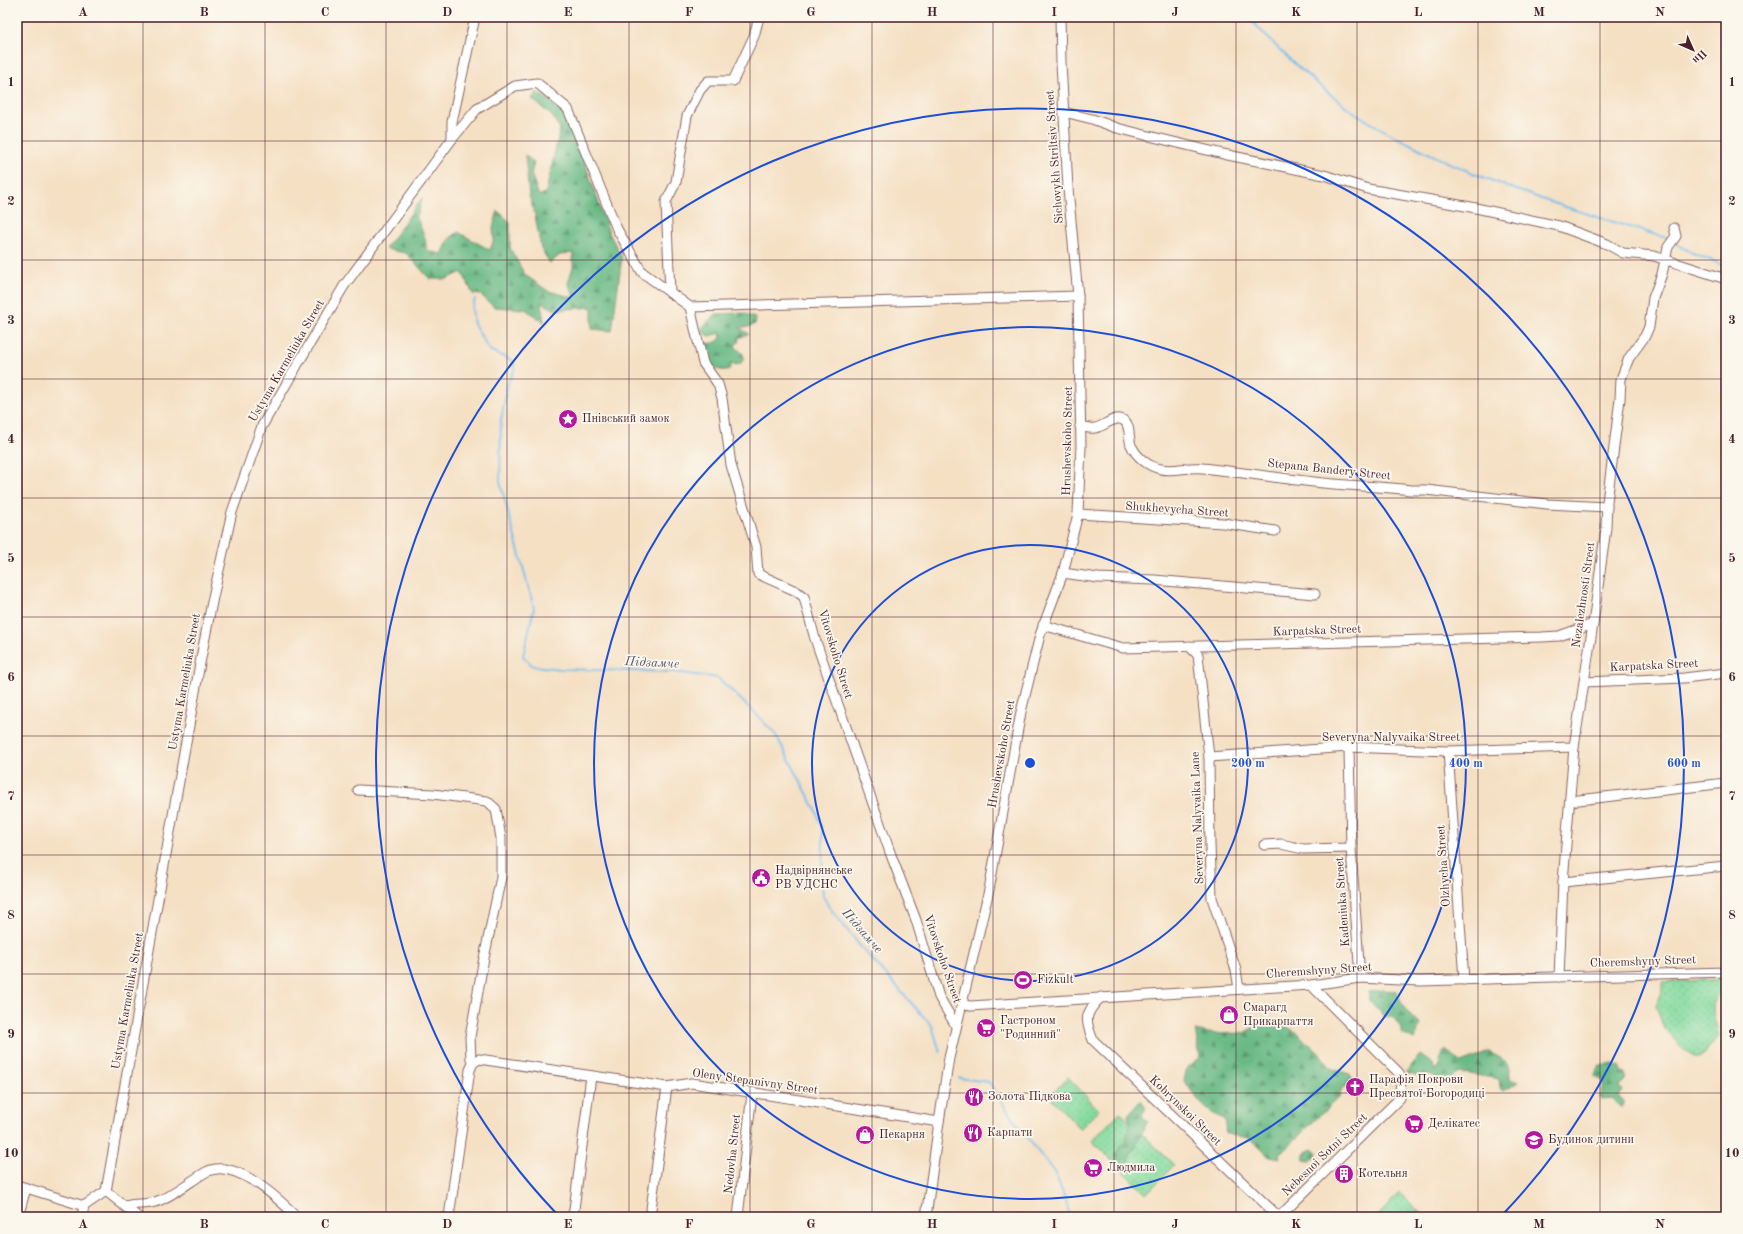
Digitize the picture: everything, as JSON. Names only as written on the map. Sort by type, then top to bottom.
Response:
[{"type":"street","points":[[452,139],[452,122],[475,17]]},
{"type":"street","points":[[670,293],[666,202],[676,182],[687,116],[700,90],[708,81],[733,81],[754,36],[758,17]]},
{"type":"street","name":"Sichovykh Striltsiv Street","points":[[1060,17],[1068,188],[1078,296]]},
{"type":"street","name":"Ustyma Karmeliuka Street","points":[[106,1191],[200,666],[213,597],[232,512],[262,426],[344,286],[452,139],[477,109],[515,86],[537,84],[568,109],[618,229],[642,272],[690,307]]},
{"type":"street","points":[[1064,112],[1142,134],[1224,154],[1324,175],[1368,189],[1471,207],[1560,226],[1607,244],[1623,253],[1654,256],[1664,261],[1726,279]]},
{"type":"street","name":"Nezalezhnosti Street","points":[[1559,977],[1563,882],[1574,747],[1593,624],[1620,399],[1621,379],[1629,358],[1645,336],[1649,327],[1653,298],[1662,274],[1668,246],[1676,236],[1674,228]]},
{"type":"street","points":[[690,307],[1078,296]]},
{"type":"street","name":"Hrushevskoho Street","points":[[926,1217],[939,1122],[956,1026],[989,890],[1021,712],[1043,625],[1063,573],[1078,514],[1080,426],[1078,296]]},
{"type":"street","name":"Vitovskoho Street","points":[[690,307],[703,363],[718,384],[722,398],[731,465],[756,547],[758,574],[796,591],[804,598],[815,639],[891,855],[916,920],[939,997],[956,1026]]},
{"type":"street","name":"Stepana Bandery Street","points":[[1080,426],[1094,429],[1104,426],[1118,418],[1124,420],[1128,426],[1131,444],[1136,453],[1149,465],[1159,469],[1173,471],[1200,467],[1315,482],[1426,490],[1547,504],[1607,507]]},
{"type":"street","name":"Shukhevycha Street","points":[[1078,514],[1223,523],[1275,531]]},
{"type":"street","points":[[1063,573],[1098,578],[1154,580],[1315,594]]},
{"type":"street","name":"Karpatska Street","points":[[1043,625],[1123,648],[1542,637],[1559,636],[1593,624]]},
{"type":"street","name":"Severyna Nalyvaika Lane","points":[[1189,646],[1198,655],[1209,757],[1212,898],[1236,970],[1239,989]]},
{"type":"street","name":"Karpatska Street","points":[[1584,682],[1684,678],[1726,674]]},
{"type":"street","name":"Severyna Nalyvaika Street","points":[[1209,757],[1349,747],[1448,750],[1574,747]]},
{"type":"street","name":"Kadeniuka Street","points":[[1349,747],[1351,848],[1360,978]]},
{"type":"street","name":"Olzhycha Street","points":[[1448,750],[1464,980]]},
{"type":"street","points":[[1570,801],[1726,783]]},
{"type":"street","points":[[358,790],[433,794],[487,801],[496,809],[501,838],[501,877],[483,963],[470,1037],[472,1061],[449,1217]]},
{"type":"street","name":"Kadeniuka Street","points":[[1264,845],[1281,844],[1304,849],[1351,848]]},
{"type":"street","points":[[1563,882],[1726,866]]},
{"type":"street","name":"Cheremshyny Street","points":[[962,1004],[970,1006],[1311,985],[1360,978],[1420,981],[1726,972]]},
{"type":"street","name":"Nebesnoi Sotni Street","points":[[1279,1217],[1400,1098],[1401,1077],[1399,1073],[1311,985]]},
{"type":"street","points":[[1086,1016],[1090,1008],[1101,997]]},
{"type":"street","name":"Kobrynskoi Street","points":[[1073,999],[1082,1006],[1086,1016],[1088,1029],[1093,1040],[1279,1217]]},
{"type":"street","name":"Oleny Stepanivny Street","points":[[472,1061],[478,1059],[667,1087],[692,1083],[939,1122]]},
{"type":"street","points":[[574,1217],[591,1076]]},
{"type":"street","points":[[650,1217],[667,1087]]},
{"type":"street","name":"Nedovha Street","points":[[738,1217],[752,1093]]},
{"type":"street","points":[[125,1206],[156,1202],[208,1171],[220,1168],[248,1178],[280,1200],[297,1217]]},
{"type":"street","points":[[17,1185],[84,1206]]},
{"type":"street","points":[[18,1217],[26,1188]]},
{"type":"street","points":[[82,1217],[84,1206],[106,1191],[138,1217]]},
{"type":"green space","points":[[536,92],[549,100],[562,111],[574,131],[609,233],[622,257],[612,331],[592,329],[592,307],[555,310],[541,302],[544,322],[525,309],[494,307],[481,295],[473,294],[462,272],[447,279],[430,279],[406,253],[385,249],[422,198],[417,218],[425,238],[427,251],[442,254],[449,239],[458,232],[490,250],[494,239],[493,227],[498,211],[510,222],[510,248],[525,275],[548,291],[575,298],[568,283],[573,267],[573,253],[560,255],[550,263],[541,249],[535,215],[529,196],[525,155],[534,163],[531,174],[539,196],[546,192],[560,129],[552,116],[532,99]]},
{"type":"green space","points":[[744,313],[756,319],[755,324],[749,327],[739,327],[749,334],[738,338],[739,341],[735,346],[743,354],[744,359],[740,364],[730,365],[730,369],[719,370],[706,358],[704,342],[715,342],[721,338],[720,333],[710,336],[702,332],[703,326],[716,314]]},
{"type":"green space","points":[[1726,979],[1726,989],[1715,998],[1713,1010],[1719,1036],[1701,1057],[1694,1057],[1683,1049],[1665,1029],[1656,1006],[1662,992],[1662,982]]},
{"type":"green space","points":[[1382,990],[1397,991],[1406,1009],[1420,1024],[1414,1040],[1401,1033],[1401,1028],[1394,1018],[1384,1016],[1370,1001],[1368,992]]},
{"type":"green space","points":[[1279,1022],[1297,1033],[1319,1053],[1332,1069],[1350,1074],[1352,1083],[1341,1090],[1340,1096],[1279,1155],[1280,1159],[1270,1157],[1249,1138],[1225,1133],[1226,1120],[1206,1108],[1184,1081],[1187,1067],[1200,1057],[1195,1030],[1214,1034],[1244,1033],[1259,1024]]},
{"type":"green space","points":[[1444,1050],[1461,1063],[1489,1052],[1505,1062],[1509,1068],[1510,1079],[1518,1082],[1504,1091],[1500,1089],[1499,1079],[1458,1072],[1449,1082],[1442,1082],[1431,1074],[1422,1076],[1408,1074],[1407,1071],[1420,1055],[1433,1064],[1434,1070],[1440,1068],[1439,1059]]},
{"type":"green space","points":[[1610,1063],[1620,1066],[1621,1072],[1624,1073],[1626,1077],[1620,1086],[1623,1091],[1619,1098],[1624,1101],[1622,1107],[1618,1106],[1612,1098],[1602,1099],[1600,1097],[1604,1081],[1594,1077],[1598,1067]]},
{"type":"green space","points":[[1068,1077],[1099,1110],[1080,1129],[1052,1099],[1052,1094]]},
{"type":"green space","points":[[1141,1100],[1146,1107],[1142,1115],[1145,1120],[1148,1121],[1125,1168],[1118,1162],[1115,1156],[1126,1140],[1126,1134],[1130,1122],[1128,1115]]},
{"type":"green space","points":[[1120,1112],[1174,1165],[1146,1194],[1092,1141]]},
{"type":"green space","points":[[1313,1149],[1317,1152],[1316,1156],[1310,1161],[1304,1160],[1303,1158],[1307,1152]]},
{"type":"green space","points":[[1399,1193],[1426,1217],[1377,1217]]},
{"type":"waterway","points":[[1248,17],[1284,54],[1323,89],[1359,116],[1377,127],[1452,164],[1513,189],[1670,239]]},
{"type":"waterway","points":[[1676,244],[1695,254],[1726,266]]},
{"type":"waterway","name":"Підзамче","points":[[475,299],[472,309],[474,324],[489,350],[513,361],[515,368],[508,383],[501,420],[500,482],[534,608],[523,656],[533,666],[561,669],[674,672],[718,678],[756,714],[776,735],[815,808],[821,824],[823,835],[823,896],[829,907],[860,946],[932,1026],[940,1052]]},
{"type":"waterway","name":"Підзамче","points":[[959,1078],[989,1082],[1012,1118],[1054,1172],[1065,1198],[1070,1217]]},
{"type":"place","name":"Пнівський замок","points":[[568,419]]},
{"type":"place","name":"Надвірнянське РВ УДСНС","points":[[761,878]]},
{"type":"place","name":"Fizkult","points":[[1023,980]]},
{"type":"place","name":"Смарагд Прикарпаття","points":[[1229,1015]]},
{"type":"place","name":"Гастроном \"Родинний\"","points":[[986,1028]]},
{"type":"place","name":"Парафія Покрови Пресвятої Богородиці","points":[[1355,1087]]},
{"type":"place","name":"Золота Підкова","points":[[974,1097]]},
{"type":"place","name":"Делікатес","points":[[1414,1124]]},
{"type":"place","name":"Карпати","points":[[973,1133]]},
{"type":"place","name":"Пекарня","points":[[865,1135]]},
{"type":"place","name":"Будинок дитини","points":[[1534,1140]]},
{"type":"place","name":"Людмила","points":[[1093,1168]]},
{"type":"place","name":"Котельня","points":[[1344,1174]]}]
